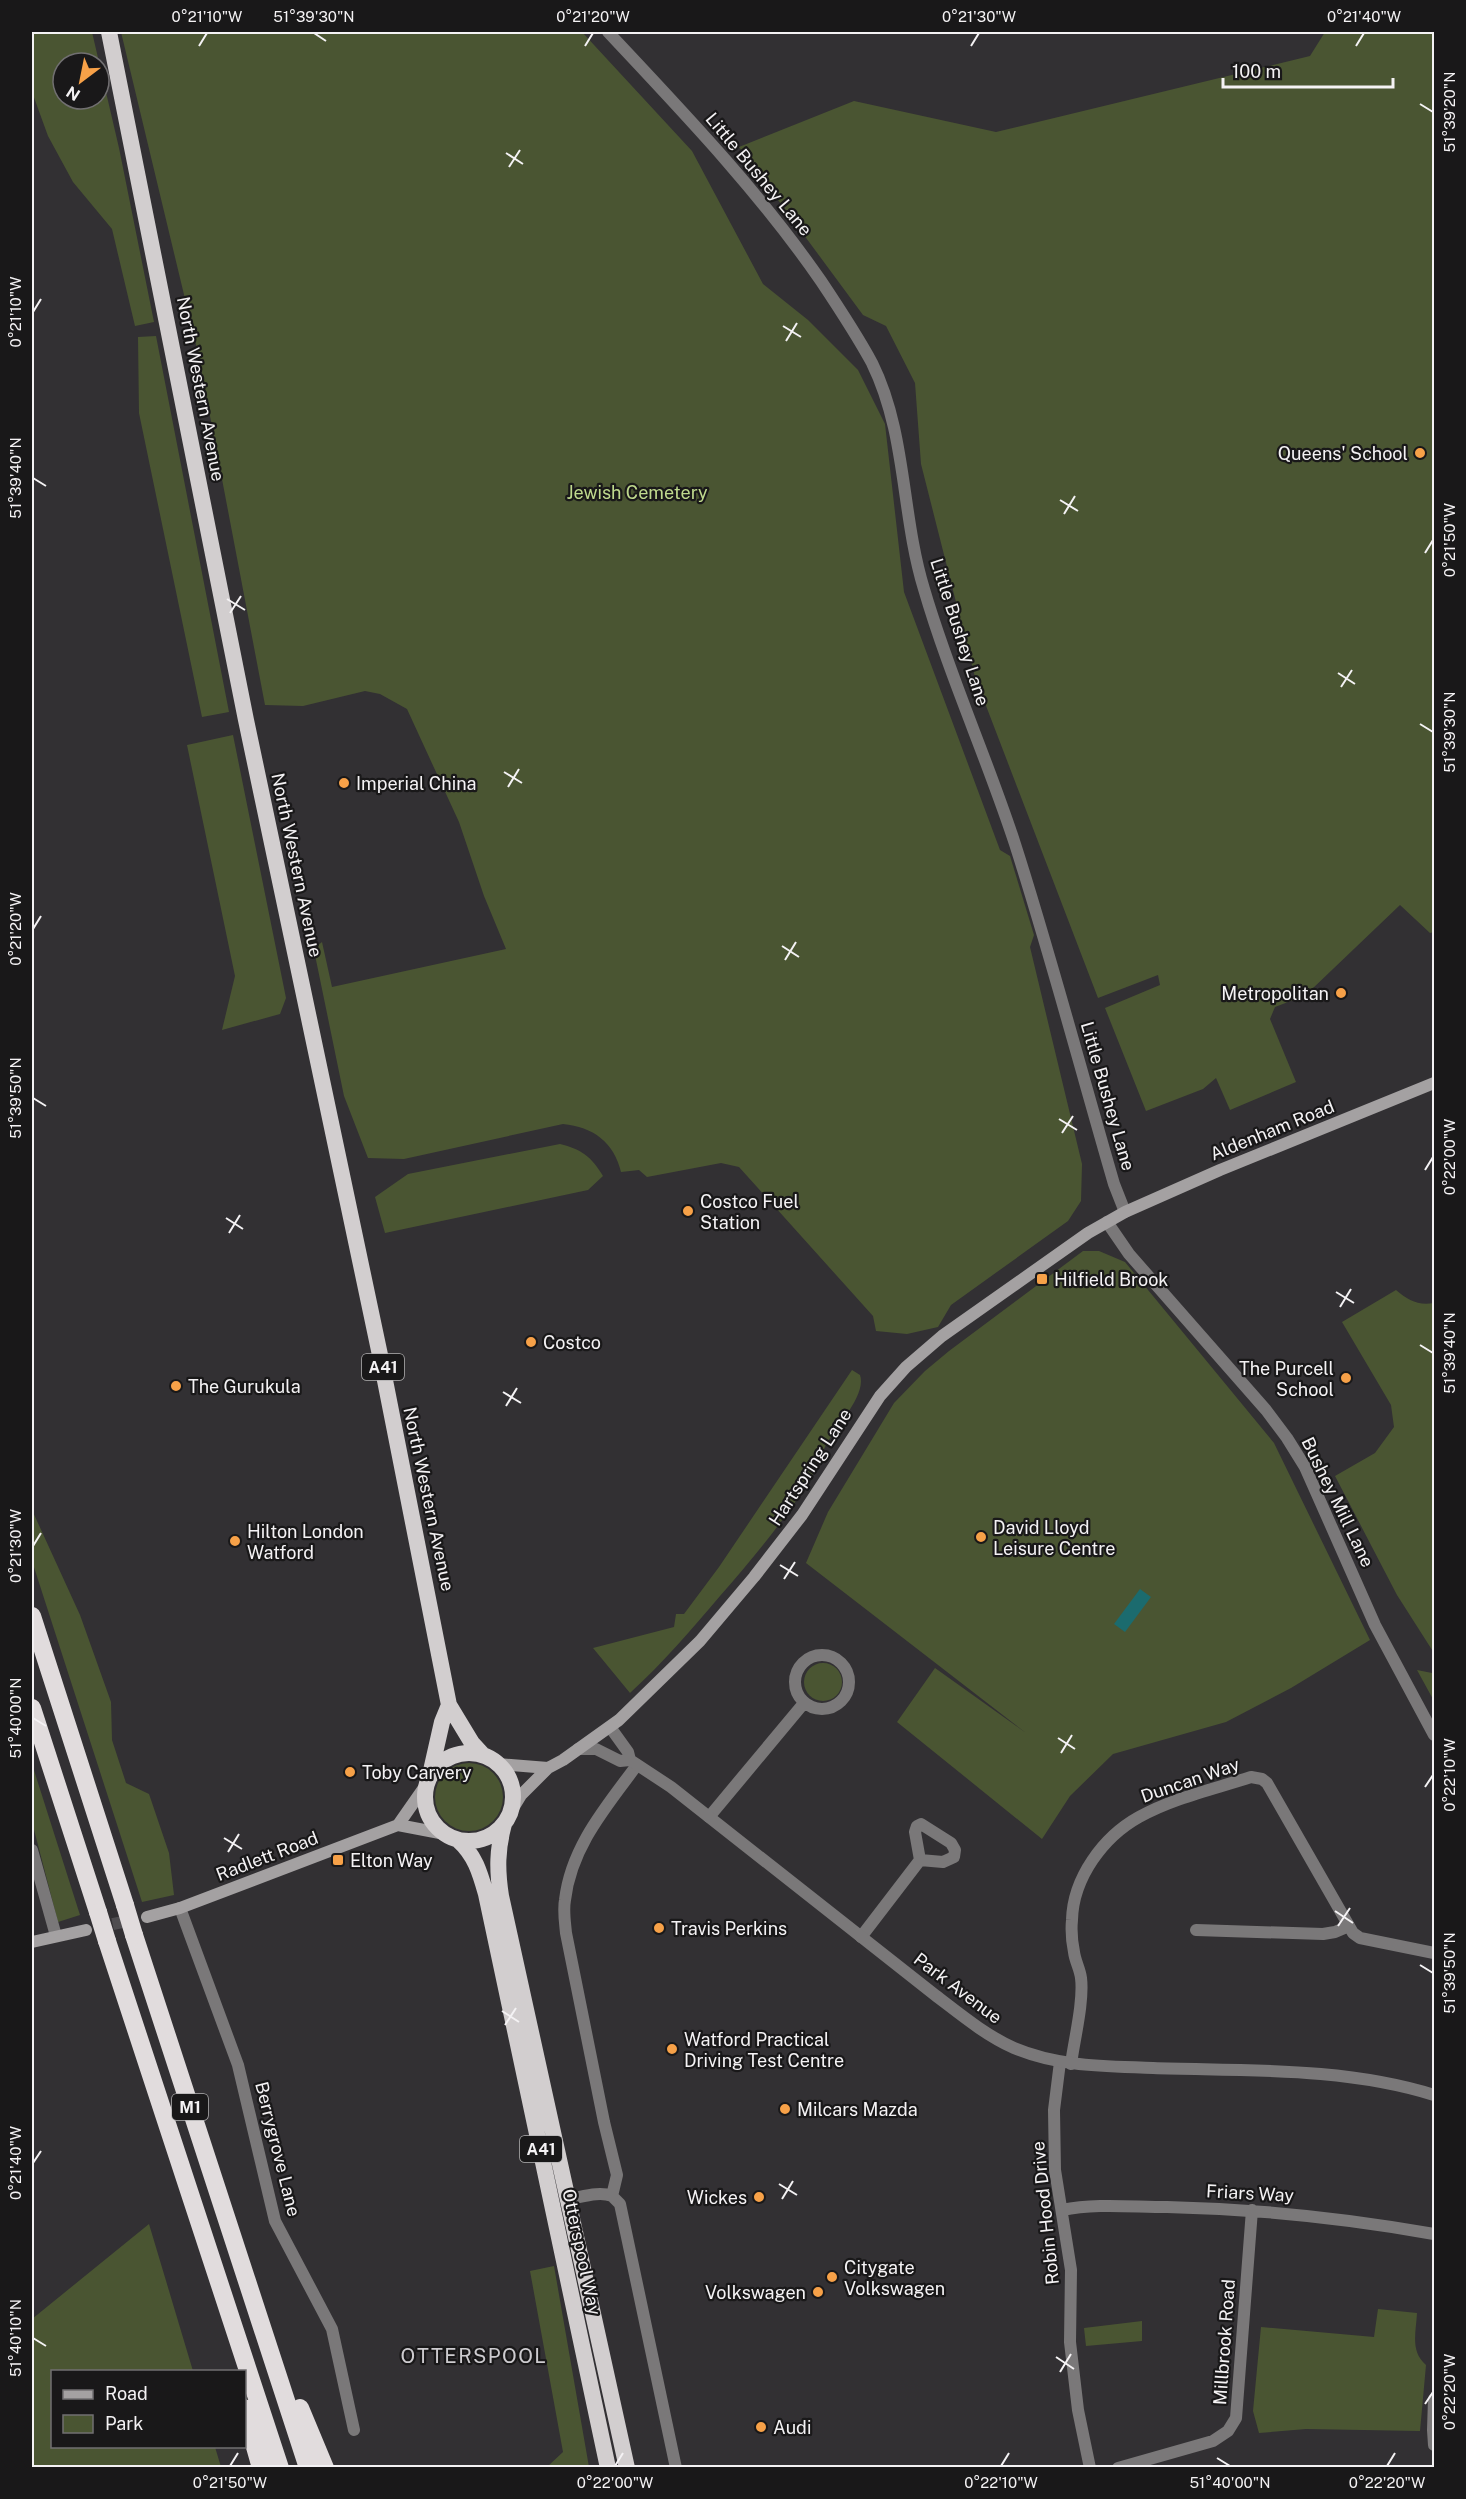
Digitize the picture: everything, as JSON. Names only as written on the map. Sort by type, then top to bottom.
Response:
[{"type":"highway","name":"North Western Avenue","points":[[110,32],[246,720],[375,1332],[449,1705],[472,1743],[483,1755]]},
{"type":"highway","name":"M1","points":[[32,1616],[308,2468]]},
{"type":"highway","name":"North Western Avenue","points":[[428,1780],[442,1722],[449,1705]]},
{"type":"highway","name":"M1","points":[[32,1708],[280,2468]]},
{"type":"highway","points":[[468,1753],[483,1755],[498,1764],[512,1785],[513,1804],[507,1819],[484,1839],[471,1841],[452,1837],[431,1819],[425,1796],[428,1780],[435,1769],[454,1756],[468,1753]]},
{"type":"highway","name":"Otterspool Way","points":[[507,1819],[497,1850],[501,1896],[627,2468]]},
{"type":"highway","name":"Otterspool Way","points":[[452,1837],[469,1850],[477,1864],[486,1894],[608,2466]]},
{"type":"highway","name":"M1","points":[[247,2280],[325,2468]]},
{"type":"highway","name":"M1","points":[[227,2304],[237,2370]]},
{"type":"highway","points":[[594,2312],[634,2468]]},
{"type":"highway","points":[[246,2415],[261,2468]]},
{"type":"main road","name":"Aldenham Road","points":[[1125,1212],[1220,1170],[1434,1083]]},
{"type":"main road","name":"Hartspring Lane","points":[[507,1819],[521,1795],[548,1768],[631,1710],[700,1641],[754,1578],[802,1515],[868,1412],[906,1366],[942,1336],[1088,1233],[1125,1212]]},
{"type":"main road","points":[[498,1764],[548,1768]]},
{"type":"main road","points":[[428,1780],[398,1825],[452,1837]]},
{"type":"main road","name":"Radlett Road","points":[[147,1917],[180,1908],[398,1825]]},
{"type":"main road","points":[[32,1942],[86,1930]]},
{"type":"street","name":"Little Bushey Lane","points":[[608,32],[719,150],[767,207],[833,299],[859,340],[881,383],[895,426],[908,517],[923,586],[1014,841],[1114,1184],[1125,1212]]},
{"type":"street","name":"Bushey Mill Lane","points":[[1107,1222],[1129,1254],[1266,1410],[1287,1438],[1305,1467],[1375,1625],[1434,1735]]},
{"type":"street","points":[[816,1655],[825,1655],[841,1662],[849,1678],[846,1696],[840,1703],[823,1709],[804,1703],[796,1690],[794,1681],[800,1665],[816,1655]]},
{"type":"street","points":[[709,1817],[804,1703]]},
{"type":"street","name":"Park Avenue","points":[[610,1726],[634,1763]]},
{"type":"street","name":"Park Avenue","points":[[578,1749],[596,1749],[620,1761],[634,1763],[671,1787],[979,2028],[1016,2048],[1065,2063],[1310,2074],[1406,2086],[1434,2095]]},
{"type":"street","points":[[634,1763],[585,1837],[570,1871],[564,1902],[572,1972],[617,2175],[612,2196],[621,2204],[676,2468]]},
{"type":"street","name":"Duncan Way","points":[[1065,2063],[1081,1978],[1074,1951],[1072,1919],[1074,1899],[1092,1861],[1105,1845],[1138,1817],[1160,1807],[1251,1777],[1262,1779],[1267,1783],[1353,1933],[1360,1938],[1434,1953]]},
{"type":"street","points":[[32,1850],[56,1936]]},
{"type":"street","points":[[861,1937],[920,1860]]},
{"type":"street","name":"Berrygrove Lane","points":[[180,1908],[238,2065],[275,2221],[332,2329],[354,2430]]},
{"type":"street","points":[[1196,1930],[1323,1934],[1349,1926]]},
{"type":"street","name":"Robin Hood Drive","points":[[1065,2063],[1054,2110],[1055,2170],[1071,2270],[1070,2342],[1078,2410],[1090,2468]]},
{"type":"street","name":"Otterspool Way","points":[[569,2199],[596,2194],[612,2196]]},
{"type":"street","name":"Friars Way","points":[[1062,2210],[1112,2206],[1252,2210],[1342,2219],[1434,2234]]},
{"type":"street","name":"Millbrook Road","points":[[1118,2468],[1214,2441],[1228,2431],[1236,2418],[1252,2210]]},
{"type":"street","points":[[1434,2399],[1434,2445]]},
{"type":"green space","points":[[32,32],[92,32],[96,51],[51,51],[51,111],[110,111],[154,322],[135,326],[112,229],[73,182],[48,136],[32,92]]},
{"type":"green space","name":"Jewish Cemetery","points":[[121,32],[582,32],[692,151],[763,284],[808,320],[858,370],[885,424],[904,592],[1000,850],[1010,856],[1034,935],[1030,947],[1082,1164],[1081,1201],[1068,1221],[951,1305],[938,1327],[907,1334],[876,1331],[873,1316],[739,1167],[721,1163],[647,1177],[639,1170],[621,1172],[613,1152],[601,1138],[584,1129],[563,1124],[404,1159],[368,1158],[344,1096],[315,955],[317,946],[322,942],[332,987],[506,949],[484,896],[459,822],[407,709],[380,694],[365,691],[303,706],[265,705],[198,353]]},
{"type":"green space","points":[[1325,32],[1434,32],[1434,932],[1430,933],[1400,905],[1311,990],[1275,1007],[1270,1019],[1296,1082],[1230,1110],[1216,1078],[1203,1089],[1146,1111],[1105,1008],[1160,985],[1158,975],[1098,998],[975,677],[921,464],[915,383],[886,326],[863,315],[739,147],[854,101],[996,132],[1310,56]]},
{"type":"green space","points":[[156,336],[229,712],[202,717],[139,413],[138,337]]},
{"type":"green space","points":[[233,735],[286,998],[280,1014],[222,1030],[235,976],[187,745]]},
{"type":"green space","points":[[560,1144],[574,1148],[585,1155],[603,1176],[588,1190],[385,1233],[375,1197],[408,1174]]},
{"type":"green space","points":[[1083,1251],[1099,1251],[1125,1262],[1274,1443],[1370,1640],[1291,1688],[1226,1722],[1113,1754],[1070,1796],[1042,1839],[897,1722],[935,1668],[1026,1733],[806,1563],[828,1512],[894,1403],[925,1371],[949,1351]]},
{"type":"green space","points":[[1396,1290],[1414,1301],[1423,1304],[1434,1303],[1434,1653],[1397,1595],[1335,1476],[1375,1453],[1394,1427],[1391,1405],[1342,1322]]},
{"type":"green space","points":[[852,1370],[860,1375],[859,1392],[849,1412],[829,1439],[814,1473],[791,1508],[757,1553],[698,1621],[630,1693],[593,1648],[674,1627],[676,1614],[684,1614],[719,1567]]},
{"type":"green space","points":[[32,1510],[80,1615],[111,1702],[112,1740],[126,1783],[149,1794],[169,1853],[174,1895],[142,1902],[32,1561]]},
{"type":"green space","points":[[823,1663],[836,1669],[842,1682],[836,1695],[823,1701],[810,1695],[804,1682],[810,1669]]},
{"type":"green space","points":[[1417,1670],[1432,1673],[1434,1701]]},
{"type":"green space","points":[[469,1763],[482,1766],[493,1773],[500,1784],[503,1797],[500,1810],[493,1821],[482,1828],[469,1831],[456,1828],[445,1821],[438,1810],[435,1797],[438,1784],[445,1773],[456,1766]]},
{"type":"green space","points":[[32,1764],[80,1915],[58,1922],[32,1822]]},
{"type":"green space","points":[[149,2224],[193,2370],[51,2370],[51,2448],[215,2448],[221,2467],[32,2467],[32,2319]]},
{"type":"green space","points":[[554,2266],[589,2467],[547,2467],[563,2452],[530,2271]]},
{"type":"green space","points":[[1378,2309],[1417,2313],[1416,2348],[1426,2365],[1420,2431],[1306,2429],[1259,2433],[1253,2411],[1261,2327],[1374,2337]]},
{"type":"green space","points":[[1142,2321],[1142,2341],[1086,2346],[1084,2328]]},
{"type":"water","points":[[1140,1589],[1151,1597],[1125,1632],[1114,1624]]},
{"type":"tunnel","points":[[95,1928],[137,1919]]},
{"type":"place","name":"Queens' School","points":[[1420,453]]},
{"type":"place","name":"Imperial China","points":[[344,783]]},
{"type":"place","name":"Metropolitan","points":[[1341,993]]},
{"type":"place","name":"Costco Fuel Station","points":[[688,1211]]},
{"type":"place","name":"Hilfield Brook","points":[[1042,1279]]},
{"type":"place","name":"Costco","points":[[531,1342]]},
{"type":"place","name":"The Purcell School","points":[[1346,1378]]},
{"type":"place","name":"The Gurukula","points":[[176,1386]]},
{"type":"place","name":"David Lloyd Leisure Centre","points":[[981,1537]]},
{"type":"place","name":"Hilton London Watford","points":[[235,1541]]},
{"type":"place","name":"Toby Carvery","points":[[350,1772]]},
{"type":"place","name":"Elton Way","points":[[338,1860]]},
{"type":"place","name":"Travis Perkins","points":[[659,1928]]},
{"type":"place","name":"Watford Practical Driving Test Centre","points":[[672,2049]]},
{"type":"place","name":"Milcars Mazda","points":[[785,2109]]},
{"type":"place","name":"Wickes","points":[[759,2197]]},
{"type":"place","name":"Citygate Volkswagen","points":[[832,2277]]},
{"type":"place","name":"Volkswagen","points":[[818,2292]]},
{"type":"place","name":"Audi","points":[[761,2427]]},
{"type":"district","name":"OTTERSPOOL","points":[[474,2356]]}]
